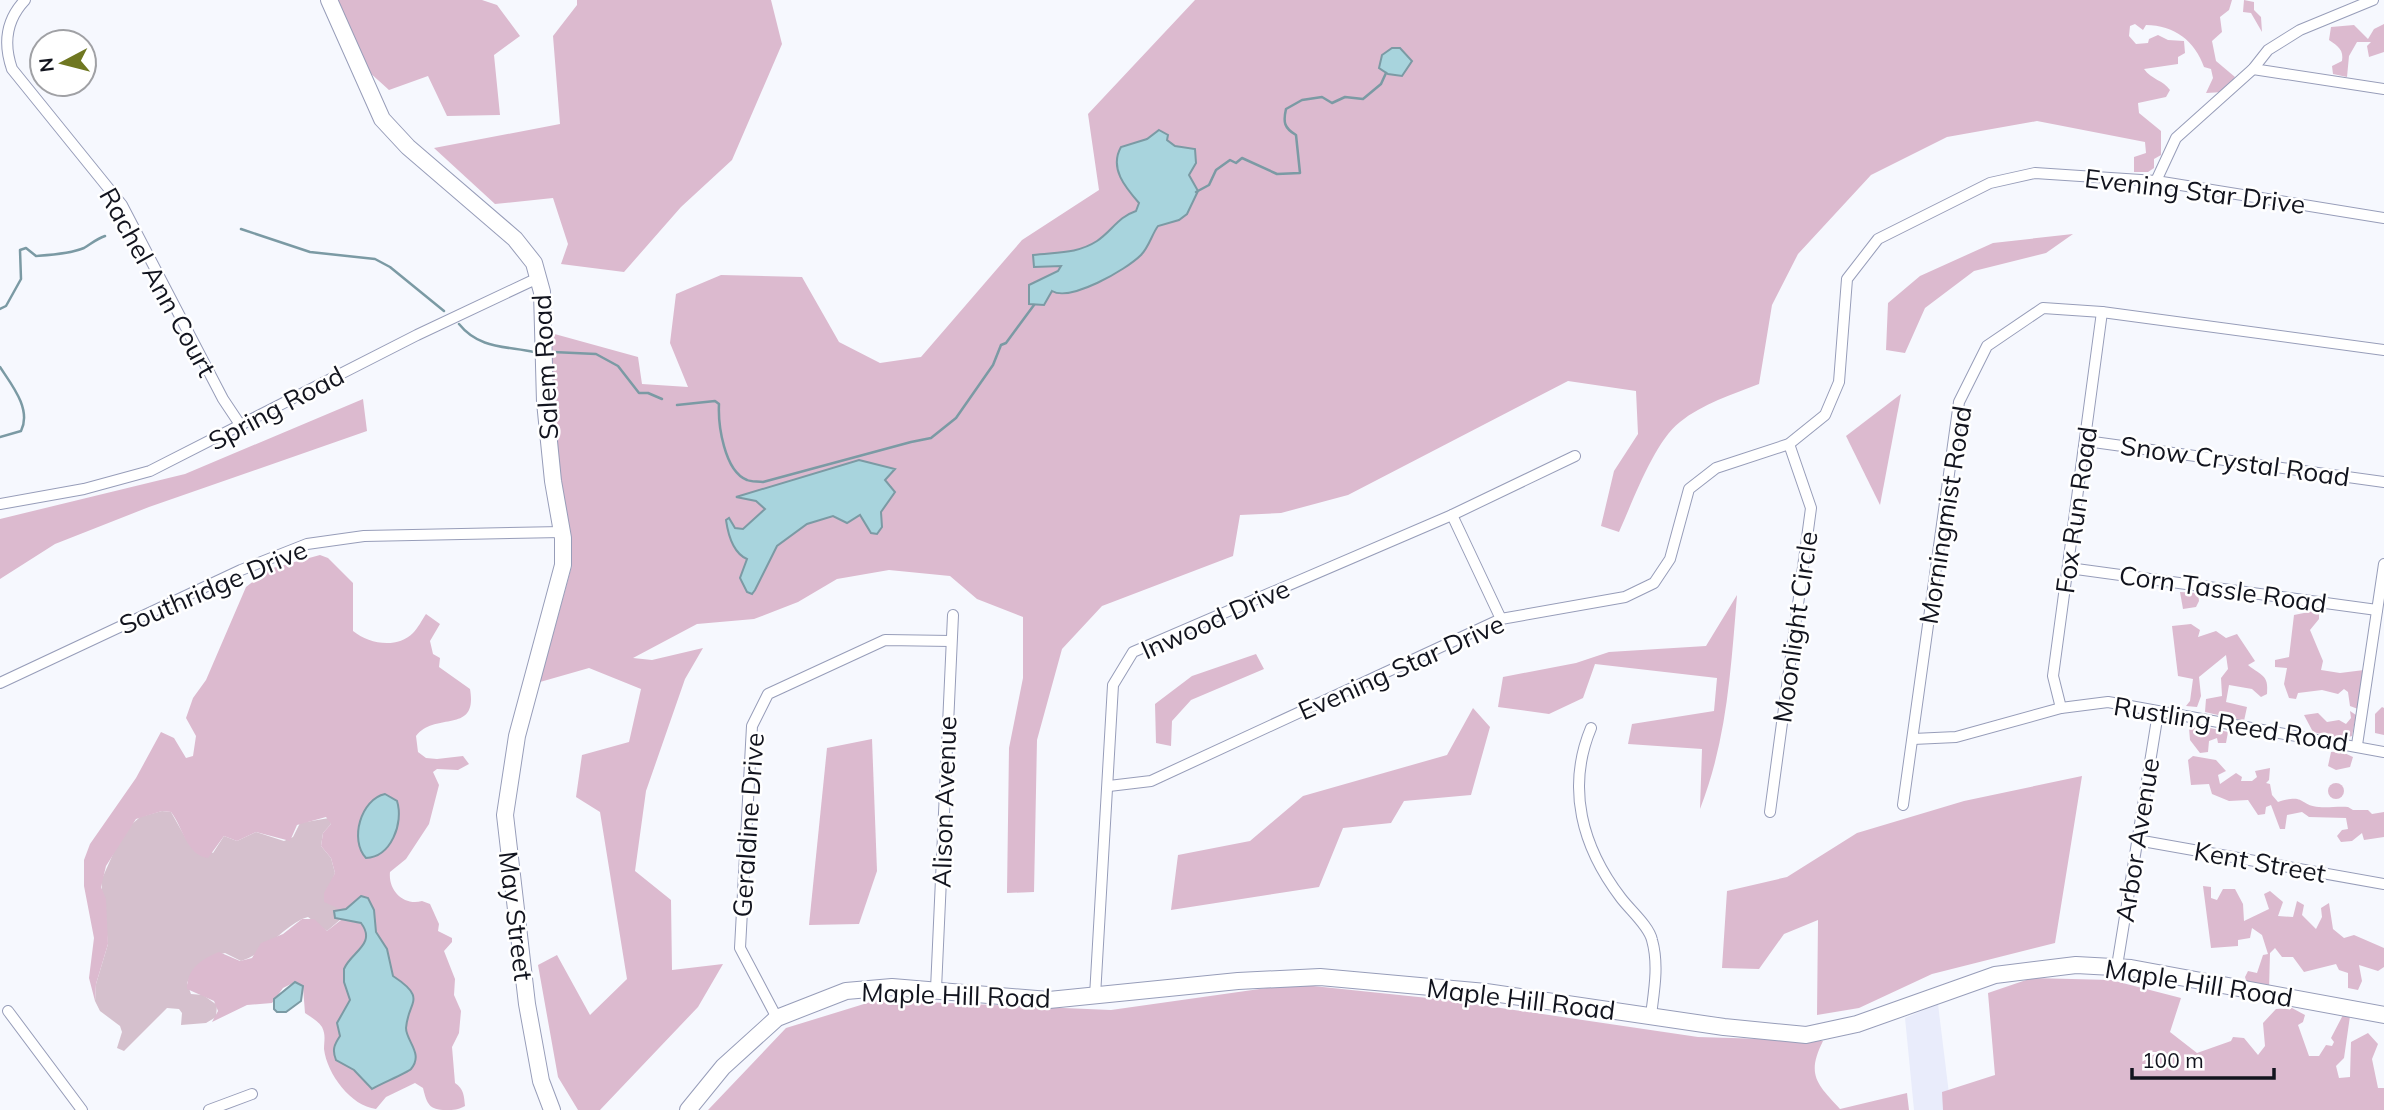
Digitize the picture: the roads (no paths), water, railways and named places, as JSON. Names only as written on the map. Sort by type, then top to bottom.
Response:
[{"type":"street","name":"Rachel Ann Court","points":[[25,0],[8,28],[7,50],[12,69],[122,205],[223,399],[241,426]]},
{"type":"street","name":"Salem Road","points":[[329,0],[382,119],[408,147],[515,239],[527,251],[540,277],[545,402],[553,481],[562,532],[561,579],[539,645],[521,721]]},
{"type":"street","points":[[2157,181],[2176,138],[2253,69],[2268,50],[2300,30],[2373,0]]},
{"type":"street","points":[[2253,69],[2384,89]]},
{"type":"street","name":"Evening Star Drive","points":[[1109,786],[1151,781],[1501,620],[1625,597],[1654,583],[1671,559],[1689,489],[1716,467],[1789,444],[1825,415],[1839,382],[1847,279],[1878,239],[1990,183],[2035,173],[2157,181],[2384,218]]},
{"type":"street","name":"Spring Road","points":[[0,504],[130,478],[150,471],[418,335],[540,277]]},
{"type":"street","name":"Morningmist Road","points":[[1903,805],[1959,402],[1987,346],[2043,307],[2102,312],[2384,350]]},
{"type":"street","name":"Fox Run Road","points":[[2062,708],[2053,676],[2087,440],[2102,312]]},
{"type":"street","name":"Snow Crystal Road","points":[[2087,440],[2384,482]]},
{"type":"street","name":"Moonlight Circle","points":[[1770,812],[1811,508],[1789,444]]},
{"type":"street","name":"Inwood Drive","points":[[1095,996],[1113,685],[1133,652],[1452,515],[1575,456]]},
{"type":"street","points":[[1452,515],[1501,620]]},
{"type":"street","name":"Southridge Drive","points":[[0,683],[241,570],[307,544],[364,536],[562,532]]},
{"type":"street","points":[[2357,745],[2384,564]]},
{"type":"street","name":"Corn Tassle Road","points":[[2069,568],[2377,610]]},
{"type":"street","name":"Alison Avenue","points":[[936,989],[953,615]]},
{"type":"street","name":"Geraldine Drive","points":[[777,1018],[740,948],[752,726],[768,694],[885,640],[951,641]]},
{"type":"street","name":"Rustling Reed Road","points":[[1913,739],[1956,737],[2062,708],[2108,702],[2384,752]]},
{"type":"street","name":"Arbor Avenue","points":[[2117,967],[2158,713]]},
{"type":"street","name":"May Street","points":[[521,721],[506,794],[506,832],[527,1004],[541,1081],[552,1110]]},
{"type":"street","points":[[1591,728],[1581,751],[1577,781],[1580,807],[1587,839],[1602,874],[1652,938],[1656,969],[1651,1015]]},
{"type":"street","name":"Kent Street","points":[[2137,841],[2384,884]]},
{"type":"street","name":"Maple Hill Road","points":[[688,1110],[723,1067],[777,1018],[846,991],[892,987],[1049,1000],[1238,981],[1320,977],[1486,992],[1806,1035],[1857,1024],[1995,975],[2076,965],[2117,967],[2384,1015]]},
{"type":"street","points":[[8,1011],[82,1110]]},
{"type":"street","points":[[209,1110],[252,1094]]},
{"type":"water","points":[[1392,48],[1400,48],[1412,61],[1402,76],[1388,74],[1379,68],[1382,55]]},
{"type":"water","points":[[1159,130],[1168,135],[1167,140],[1175,146],[1195,149],[1196,163],[1189,175],[1198,191],[1187,214],[1179,220],[1158,226],[1141,255],[1111,276],[1071,292],[1052,291],[1044,305],[1029,304],[1029,285],[1058,271],[1061,266],[1034,267],[1033,255],[1082,248],[1102,237],[1124,217],[1136,211],[1139,203],[1120,177],[1118,155],[1121,147],[1147,139]]},
{"type":"water","points":[[859,460],[895,469],[885,480],[895,492],[881,512],[882,527],[877,534],[871,533],[860,515],[847,523],[833,516],[807,524],[777,546],[755,590],[752,594],[747,592],[740,578],[747,559],[735,548],[726,520],[729,518],[735,528],[743,529],[765,509],[756,501],[736,497]]},
{"type":"water","points":[[385,794],[397,801],[397,828],[389,845],[382,852],[366,858],[358,841],[360,821],[370,804]]},
{"type":"water","points":[[361,896],[368,898],[374,910],[376,932],[387,949],[393,976],[413,995],[406,1028],[415,1053],[415,1063],[409,1071],[372,1089],[354,1070],[336,1060],[334,1050],[340,1036],[337,1023],[350,1000],[344,982],[344,969],[361,948],[366,937],[361,923],[335,918],[334,911],[346,909]]},
{"type":"water","points":[[295,982],[303,986],[301,1001],[286,1012],[277,1012],[274,1009],[274,999]]},
{"type":"waterway","points":[[1196,192],[1209,185],[1216,170],[1230,160],[1236,163],[1242,158],[1277,174],[1300,173],[1296,135],[1285,124],[1286,109],[1302,100],[1322,97],[1332,103],[1345,97],[1363,99],[1381,84],[1386,73]]},
{"type":"waterway","points":[[241,229],[310,252],[375,259],[390,267],[444,311]]},
{"type":"waterway","points":[[0,309],[6,306],[21,279],[20,250],[26,248],[36,256],[66,253],[84,248],[105,236]]},
{"type":"waterway","points":[[677,405],[715,401],[719,404],[721,434],[728,457],[739,475],[750,481],[763,482],[931,438],[956,418],[993,365],[1001,345],[1006,343],[1034,305]]},
{"type":"waterway","points":[[459,324],[484,342],[534,352]]},
{"type":"waterway","points":[[553,352],[596,354],[618,366],[639,393],[648,393],[662,399]]},
{"type":"waterway","points":[[0,367],[19,397],[24,414],[21,431],[0,437]]}]
